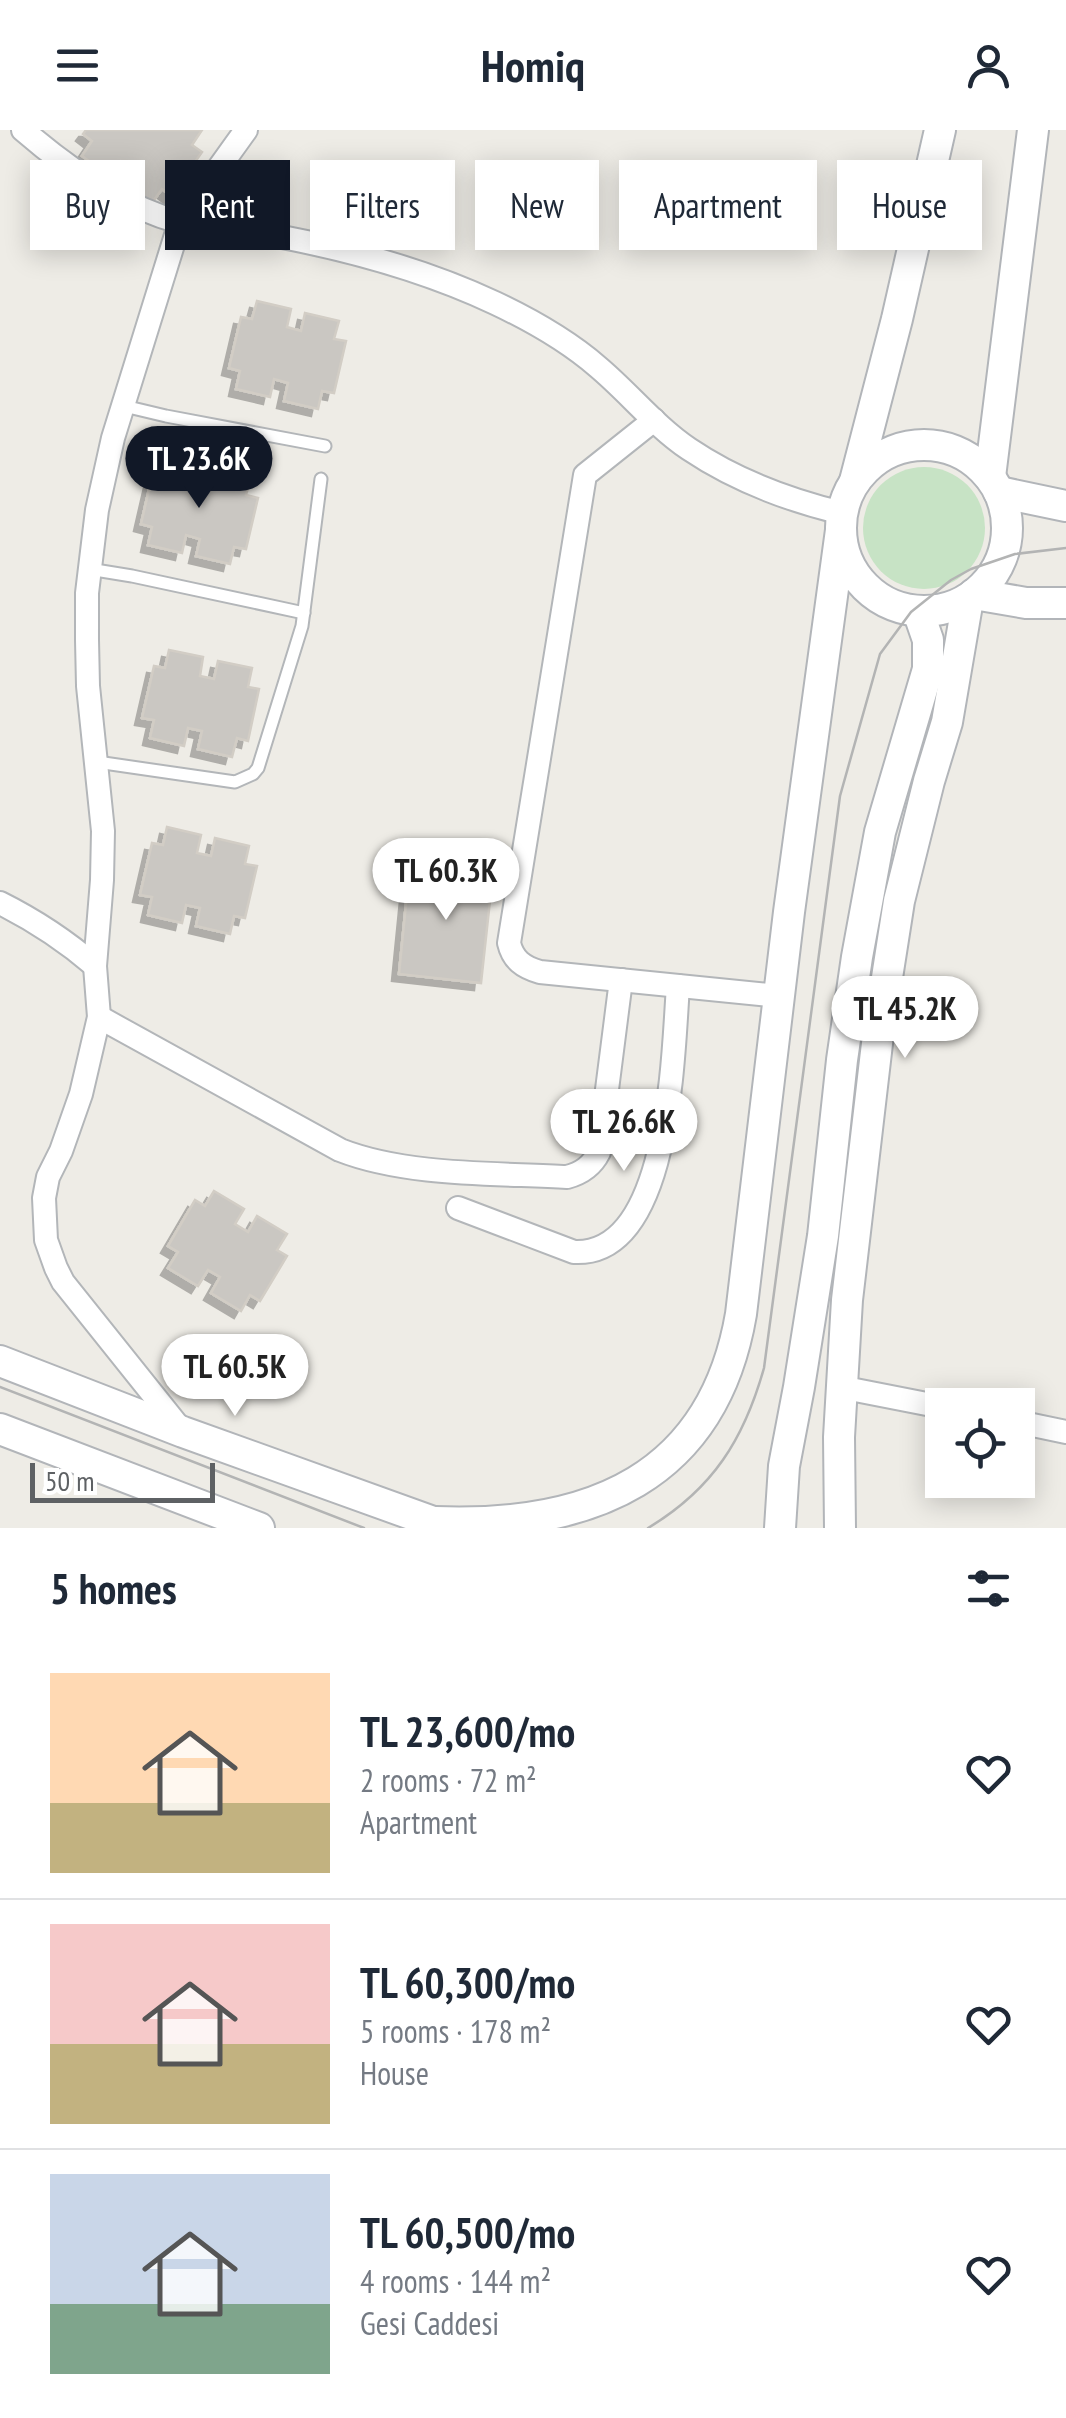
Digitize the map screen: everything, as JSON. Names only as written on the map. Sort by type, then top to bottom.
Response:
[{"type":"street","points":[[23,130],[48,152],[111,192],[165,215]]},
{"type":"street","points":[[224,160],[246,130]]},
{"type":"street","points":[[855,481],[940,130]]},
{"type":"street","points":[[995,485],[1033,130]]},
{"type":"street","points":[[290,239],[414,272],[478,295],[533,322],[597,366],[687,447],[721,468],[842,522]]},
{"type":"street","points":[[171,250],[104,474],[97,510],[87,624],[102,831],[95,966],[100,1017],[72,1123],[48,1178],[44,1198],[46,1240],[63,1282],[183,1432]]},
{"type":"street","points":[[654,420],[584,476],[509,935],[511,951],[530,969],[779,996]]},
{"type":"street","points":[[0,1360],[183,1432],[443,1525],[525,1523],[577,1513],[600,1505],[661,1467],[709,1410],[730,1364],[739,1326],[779,996],[842,522],[847,496],[866,468],[896,450],[930,445],[948,448],[978,465],[995,485],[1008,526],[1006,543],[993,575],[971,597],[952,606],[918,611],[901,608],[870,592],[849,564],[843,548],[842,522]]},
{"type":"street","points":[[995,485],[1066,506]]},
{"type":"street","points":[[971,597],[1066,604]]},
{"type":"street","points":[[840,1528],[840,1387],[846,1300],[887,968],[913,840],[947,722],[971,597]]},
{"type":"street","points":[[780,1528],[784,1466],[823,1236],[857,957],[880,832],[928,668],[928,640],[918,611]]},
{"type":"street","points":[[0,903],[74,948],[95,966]]},
{"type":"street","points":[[100,1017],[357,1157],[399,1166],[567,1177],[588,1168],[599,1152],[621,980]]},
{"type":"street","points":[[458,1208],[574,1252],[600,1249],[618,1237],[642,1200],[664,1134],[678,986]]},
{"type":"street","points":[[840,1387],[925,1404]]},
{"type":"street","points":[[1035,1426],[1066,1432]]},
{"type":"street","points":[[0,1429],[259,1528]]},
{"type":"lane","points":[[124,406],[325,446]]},
{"type":"lane","points":[[97,762],[235,782],[252,774],[262,762],[302,626],[321,479]]},
{"type":"lane","points":[[90,569],[304,613]]},
{"type":"green space","points":[[924,467],[947,472],[967,485],[980,505],[985,528],[980,551],[967,571],[947,584],[924,589],[901,584],[881,571],[868,551],[863,528],[868,505],[881,485],[901,472]]},
{"type":"building","points":[[86,130],[202,130],[192,145],[202,152],[196,160],[165,160],[165,191],[162,189],[151,204],[145,200],[145,160],[88,160],[82,156],[92,141],[83,134]]},
{"type":"building","points":[[257,301],[291,309],[287,327],[301,331],[305,313],[339,321],[334,339],[346,341],[334,393],[322,391],[318,409],[284,401],[288,383],[274,379],[270,397],[236,389],[240,371],[229,368],[241,317],[252,319]]},
{"type":"building","points":[[168,457],[203,465],[198,483],[212,486],[217,469],[251,477],[246,495],[258,498],[246,549],[234,547],[230,564],[196,556],[200,539],[186,535],[182,553],[148,545],[152,527],[141,524],[153,472],[164,475]]},
{"type":"building","points":[[169,650],[203,657],[200,676],[214,679],[218,661],[252,668],[248,687],[259,689],[248,741],[237,738],[232,757],[198,749],[202,731],[188,728],[184,746],[150,738],[154,720],[142,718],[154,666],[165,668]]},
{"type":"building","points":[[167,827],[201,835],[197,853],[211,856],[215,838],[249,846],[245,864],[257,866],[245,918],[234,916],[230,934],[196,926],[200,908],[186,905],[182,923],[148,915],[152,897],[140,895],[152,843],[163,845]]},
{"type":"building","points":[[410,864],[493,873],[481,983],[399,974]]},
{"type":"building","points":[[214,1191],[244,1209],[235,1224],[248,1232],[257,1216],[287,1234],[277,1250],[287,1256],[260,1301],[250,1295],[241,1311],[211,1293],[220,1277],[208,1270],[198,1286],[168,1268],[178,1252],[168,1246],[195,1200],[205,1206]]},
{"type":"tram line","points":[[648,1528],[691,1497],[723,1460],[747,1417],[764,1368],[840,796],[880,654],[911,612],[951,580],[1015,554],[1066,548]]},
{"type":"tram line","points":[[0,1387],[364,1528]]}]
